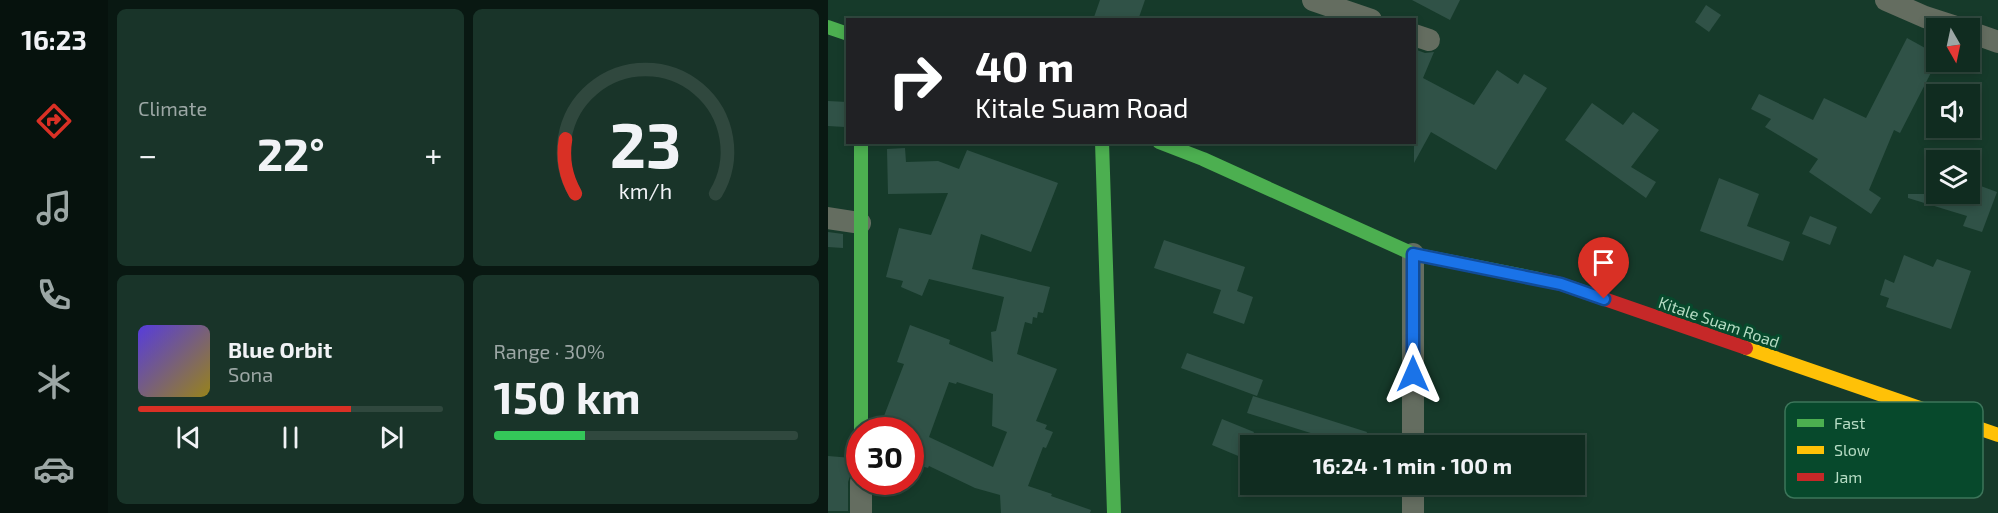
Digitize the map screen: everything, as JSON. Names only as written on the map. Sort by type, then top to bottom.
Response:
[{"type":"main road","points":[[828,27],[846,33]]},
{"type":"main road","points":[[861,144],[861,417]]},
{"type":"main road","points":[[1102,144],[1114,513]]},
{"type":"main road","name":"Kitale Suam Road","points":[[1164,144],[1203,159],[1413,254],[1561,284],[1902,402]]},
{"type":"main road","name":"Kitale Suam Road","points":[[1983,430],[1998,435]]},
{"type":"street","points":[[1313,0],[1359,11]]},
{"type":"street","points":[[1886,0],[1930,18]]},
{"type":"street","points":[[1980,36],[1998,42]]},
{"type":"street","points":[[828,218],[860,223]]},
{"type":"street","points":[[1413,254],[1413,435]]},
{"type":"street","points":[[861,495],[861,513]]},
{"type":"street","points":[[1413,495],[1413,513]]},
{"type":"building","points":[[1100,0],[1145,0],[1139,18],[1094,18]]},
{"type":"building","points":[[1412,0],[1460,0],[1450,20]]},
{"type":"building","points":[[1706,5],[1721,15],[1709,32],[1695,22]]},
{"type":"building","points":[[1907,38],[1926,48],[1926,72],[1931,72],[1900,133],[1894,130],[1869,190],[1881,198],[1871,214],[1809,172],[1818,159],[1765,127],[1771,119],[1751,109],[1759,94],[1813,120],[1824,98],[1866,118]]},
{"type":"building","points":[[1416,50],[1425,53],[1434,52],[1423,78],[1474,105],[1497,70],[1518,84],[1524,74],[1547,88],[1496,170],[1431,132],[1414,163]]},
{"type":"building","points":[[828,101],[846,102],[845,127],[828,126]]},
{"type":"building","points":[[1592,103],[1623,125],[1633,112],[1659,130],[1631,167],[1656,182],[1646,198],[1565,140]]},
{"type":"building","points":[[905,148],[906,162],[938,161],[959,169],[967,150],[1058,183],[1031,252],[981,234],[972,269],[1050,287],[1043,313],[1038,312],[1037,318],[1033,317],[1032,324],[1025,322],[1017,354],[1057,369],[1036,421],[1047,425],[1045,429],[1053,432],[1046,448],[1043,447],[1028,486],[1091,510],[1090,513],[1001,513],[1000,495],[975,488],[929,466],[928,468],[924,467],[924,417],[884,416],[904,364],[897,362],[910,325],[950,340],[949,344],[993,362],[991,332],[996,331],[1004,297],[929,279],[922,296],[901,287],[903,281],[886,277],[899,228],[931,235],[948,193],[888,194],[887,149]],"holes":[[[949,382],[956,384],[957,382],[993,394],[992,426],[1007,432],[993,467],[929,437]]]},
{"type":"building","points":[[1719,178],[1759,194],[1747,226],[1790,242],[1783,261],[1700,231]]},
{"type":"building","points":[[1980,186],[1997,192],[1982,232],[1963,226],[1967,216],[1928,204],[1980,204]]},
{"type":"building","points":[[1908,194],[1926,194],[1926,203],[1908,198]]},
{"type":"building","points":[[1810,216],[1837,227],[1830,245],[1802,234]]},
{"type":"building","points":[[828,232],[843,234],[843,248],[828,247]]},
{"type":"building","points":[[1164,240],[1245,267],[1237,291],[1253,297],[1244,324],[1213,313],[1221,290],[1154,268]]},
{"type":"building","points":[[1904,255],[1933,267],[1937,259],[1971,271],[1951,329],[1886,307],[1889,298],[1880,295],[1885,279],[1894,283]]},
{"type":"building","points":[[1187,353],[1263,380],[1257,396],[1181,368]]},
{"type":"building","points":[[1253,396],[1367,432],[1366,435],[1317,435],[1247,413]]},
{"type":"building","points":[[1222,419],[1254,432],[1253,435],[1240,435],[1240,457],[1212,445]]},
{"type":"building","points":[[828,456],[846,458],[848,511],[828,511]]},
{"type":"traffic: fast","points":[[828,27],[846,33]]},
{"type":"traffic: fast","points":[[861,144],[861,417]]},
{"type":"traffic: fast","points":[[1102,144],[1114,513]]},
{"type":"traffic: fast","points":[[1164,144],[1203,159],[1413,254],[1539,279]]},
{"type":"traffic: slow","points":[[1746,348],[1902,402]]},
{"type":"traffic: slow","points":[[1983,430],[1998,435]]},
{"type":"traffic: jam","points":[[1539,279],[1561,284],[1746,348]]},
{"type":"route","points":[[1413,374],[1413,254],[1561,284],[1604,299]]}]
